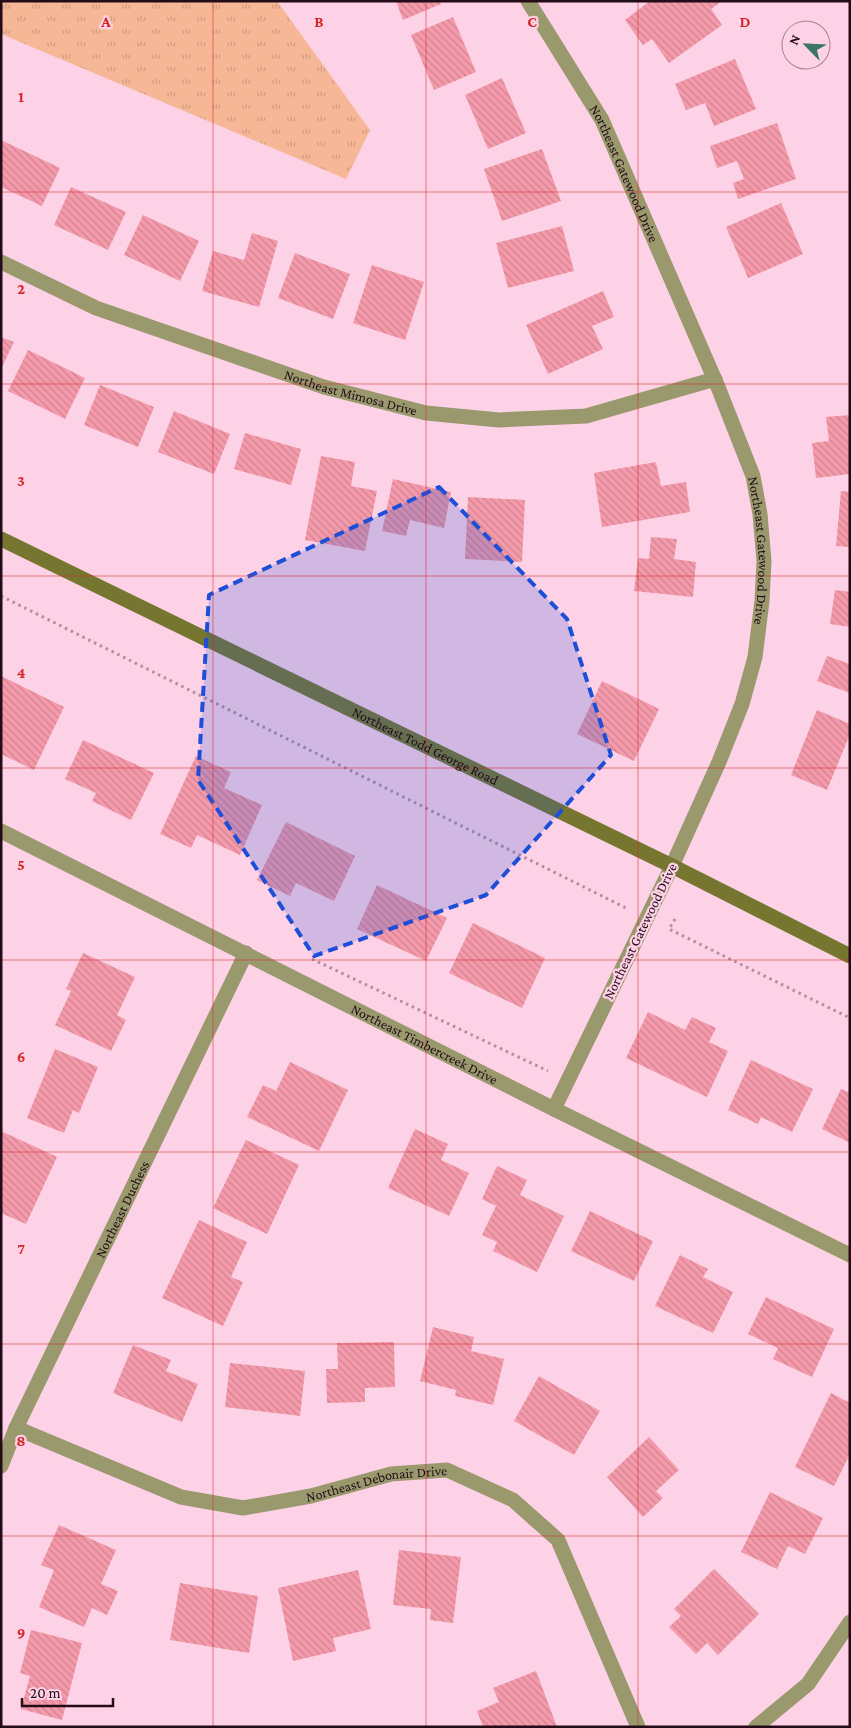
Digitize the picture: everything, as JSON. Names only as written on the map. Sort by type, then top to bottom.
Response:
[{"type":"main road","name":"Northeast Todd George Road","points":[[1,539],[672,866],[850,956]]},
{"type":"street","name":"Northeast Gatewood Drive","points":[[528,1],[602,120],[714,378],[753,476],[760,514],[764,561],[762,601],[755,657],[742,704],[719,762],[672,866],[554,1109]]},
{"type":"street","name":"Northeast Mimosa Drive","points":[[1,262],[96,308],[324,387],[426,413],[499,420],[586,416],[714,378]]},
{"type":"street","name":"Northeast Timbercreek Drive","points":[[1,830],[554,1109],[850,1255]]},
{"type":"street","name":"Northeast Duchess","points":[[1,1466],[16,1428],[246,953]]},
{"type":"street","name":"Northeast Debonair Drive","points":[[16,1428],[181,1497],[243,1508],[310,1496],[391,1474],[447,1470],[513,1500],[558,1540],[638,1727]]},
{"type":"street","points":[[756,1727],[808,1684],[850,1622]]},
{"type":"path","points":[[1,596],[850,1018]]},
{"type":"path","points":[[309,957],[568,1080]]},
{"type":"highlighted area","points":[[439,487],[567,619],[611,755],[486,895],[314,956],[198,780],[209,595]]},
{"type":"green space","points":[[1,1],[277,1],[370,130],[346,179],[1,34]]},
{"type":"building","points":[[396,1],[440,1],[441,4],[403,20]]},
{"type":"building","points":[[650,1],[722,1],[711,9],[722,25],[669,63],[652,39],[643,45],[625,20]]},
{"type":"building","points":[[453,17],[476,72],[434,90],[411,35]]},
{"type":"building","points":[[735,59],[756,109],[714,126],[705,103],[686,110],[675,84]]},
{"type":"building","points":[[502,78],[526,133],[488,149],[465,95]]},
{"type":"building","points":[[777,123],[796,179],[738,199],[733,183],[744,179],[737,161],[717,168],[710,146]]},
{"type":"building","points":[[1,140],[60,168],[42,206],[1,187]]},
{"type":"building","points":[[542,149],[561,201],[502,221],[484,169]]},
{"type":"building","points":[[71,187],[126,212],[108,250],[54,225]]},
{"type":"building","points":[[781,203],[803,254],[748,278],[726,227]]},
{"type":"building","points":[[143,215],[199,241],[180,281],[124,255]]},
{"type":"building","points":[[562,226],[574,271],[508,288],[496,243]]},
{"type":"building","points":[[252,233],[278,241],[259,307],[202,291],[213,251],[244,260]]},
{"type":"building","points":[[295,253],[350,274],[333,319],[278,298]]},
{"type":"building","points":[[372,265],[424,282],[405,340],[353,323]]},
{"type":"building","points":[[603,291],[614,317],[592,326],[603,349],[548,374],[526,325]]},
{"type":"building","points":[[1,337],[14,342],[1,369]]},
{"type":"building","points":[[28,350],[85,378],[65,419],[8,391]]},
{"type":"building","points":[[100,385],[154,407],[138,447],[84,425]]},
{"type":"building","points":[[174,411],[230,434],[214,474],[158,452]]},
{"type":"building","points":[[850,415],[850,474],[816,478],[812,443],[829,441],[826,417]]},
{"type":"building","points":[[245,433],[301,449],[291,485],[234,469]]},
{"type":"building","points":[[321,456],[355,462],[351,486],[377,491],[365,551],[305,540]]},
{"type":"building","points":[[656,462],[661,486],[686,482],[690,512],[602,527],[594,473]]},
{"type":"building","points":[[393,479],[451,492],[444,528],[410,520],[406,536],[382,531]]},
{"type":"building","points":[[841,491],[850,492],[850,547],[836,546]]},
{"type":"building","points":[[468,497],[525,500],[522,562],[465,559]]},
{"type":"building","points":[[651,537],[677,539],[674,559],[696,562],[693,597],[634,591],[638,558],[649,559]]},
{"type":"building","points":[[835,590],[850,592],[850,627],[830,624]]},
{"type":"building","points":[[827,656],[850,664],[850,693],[817,681]]},
{"type":"building","points":[[1,676],[64,707],[34,770],[1,754]]},
{"type":"building","points":[[602,681],[659,709],[634,761],[577,734]]},
{"type":"building","points":[[817,710],[850,724],[850,734],[827,790],[791,775]]},
{"type":"building","points":[[83,740],[154,773],[131,820],[92,801],[96,793],[65,779]]},
{"type":"building","points":[[196,756],[231,772],[224,788],[262,805],[240,855],[197,835],[191,848],[160,834]]},
{"type":"building","points":[[286,822],[355,856],[334,901],[296,883],[290,896],[257,880]]},
{"type":"building","points":[[377,885],[447,918],[426,961],[357,929]]},
{"type":"building","points":[[473,923],[545,958],[522,1008],[449,973]]},
{"type":"building","points":[[83,953],[135,977],[117,1015],[126,1020],[111,1051],[55,1025],[71,991],[66,989]]},
{"type":"building","points":[[648,1012],[685,1030],[692,1017],[716,1028],[709,1042],[728,1051],[707,1097],[626,1058]]},
{"type":"building","points":[[55,1049],[98,1067],[79,1113],[73,1110],[64,1133],[27,1118]]},
{"type":"building","points":[[751,1060],[813,1089],[792,1132],[761,1117],[758,1124],[728,1110]]},
{"type":"building","points":[[290,1062],[348,1090],[319,1151],[247,1117],[263,1085],[276,1091]]},
{"type":"building","points":[[841,1089],[850,1093],[850,1143],[822,1129]]},
{"type":"building","points":[[415,1129],[448,1144],[441,1160],[469,1173],[449,1216],[388,1188]]},
{"type":"building","points":[[1,1131],[57,1157],[26,1224],[1,1213]]},
{"type":"building","points":[[246,1140],[299,1165],[267,1234],[213,1208]]},
{"type":"building","points":[[497,1166],[527,1180],[520,1195],[564,1216],[537,1272],[493,1251],[497,1242],[482,1235],[496,1206],[482,1199]]},
{"type":"building","points":[[590,1211],[653,1241],[634,1281],[571,1251]]},
{"type":"building","points":[[199,1220],[247,1242],[231,1277],[243,1282],[223,1326],[162,1298]]},
{"type":"building","points":[[680,1255],[708,1269],[703,1277],[733,1292],[713,1333],[655,1306]]},
{"type":"building","points":[[766,1297],[834,1329],[812,1377],[773,1359],[778,1348],[748,1334]]},
{"type":"building","points":[[433,1327],[474,1337],[471,1351],[504,1359],[493,1405],[455,1396],[456,1390],[420,1381]]},
{"type":"building","points":[[394,1342],[395,1387],[365,1388],[365,1402],[327,1403],[326,1369],[338,1369],[337,1343]]},
{"type":"building","points":[[133,1345],[171,1360],[166,1371],[198,1384],[182,1422],[113,1393]]},
{"type":"building","points":[[230,1363],[305,1371],[300,1416],[225,1407]]},
{"type":"building","points":[[539,1376],[600,1411],[574,1455],[514,1421]]},
{"type":"building","points":[[831,1393],[850,1403],[850,1454],[834,1486],[795,1467]]},
{"type":"building","points":[[649,1437],[679,1470],[656,1491],[663,1498],[643,1517],[607,1477]]},
{"type":"building","points":[[770,1492],[823,1518],[805,1554],[788,1546],[777,1569],[741,1552]]},
{"type":"building","points":[[59,1525],[116,1550],[101,1584],[118,1591],[107,1615],[92,1608],[84,1627],[39,1607],[54,1570],[41,1565]]},
{"type":"building","points":[[399,1550],[461,1557],[453,1623],[430,1620],[431,1609],[393,1605]]},
{"type":"building","points":[[714,1569],[759,1614],[718,1655],[707,1643],[696,1654],[669,1627],[681,1616],[674,1609]]},
{"type":"building","points":[[358,1570],[371,1629],[333,1638],[336,1651],[293,1661],[278,1588]]},
{"type":"building","points":[[180,1583],[258,1596],[249,1653],[170,1640]]},
{"type":"building","points":[[31,1630],[82,1643],[62,1720],[21,1709],[30,1676],[20,1673]]},
{"type":"building","points":[[536,1671],[557,1727],[483,1727],[477,1711],[499,1702],[493,1688]]}]
